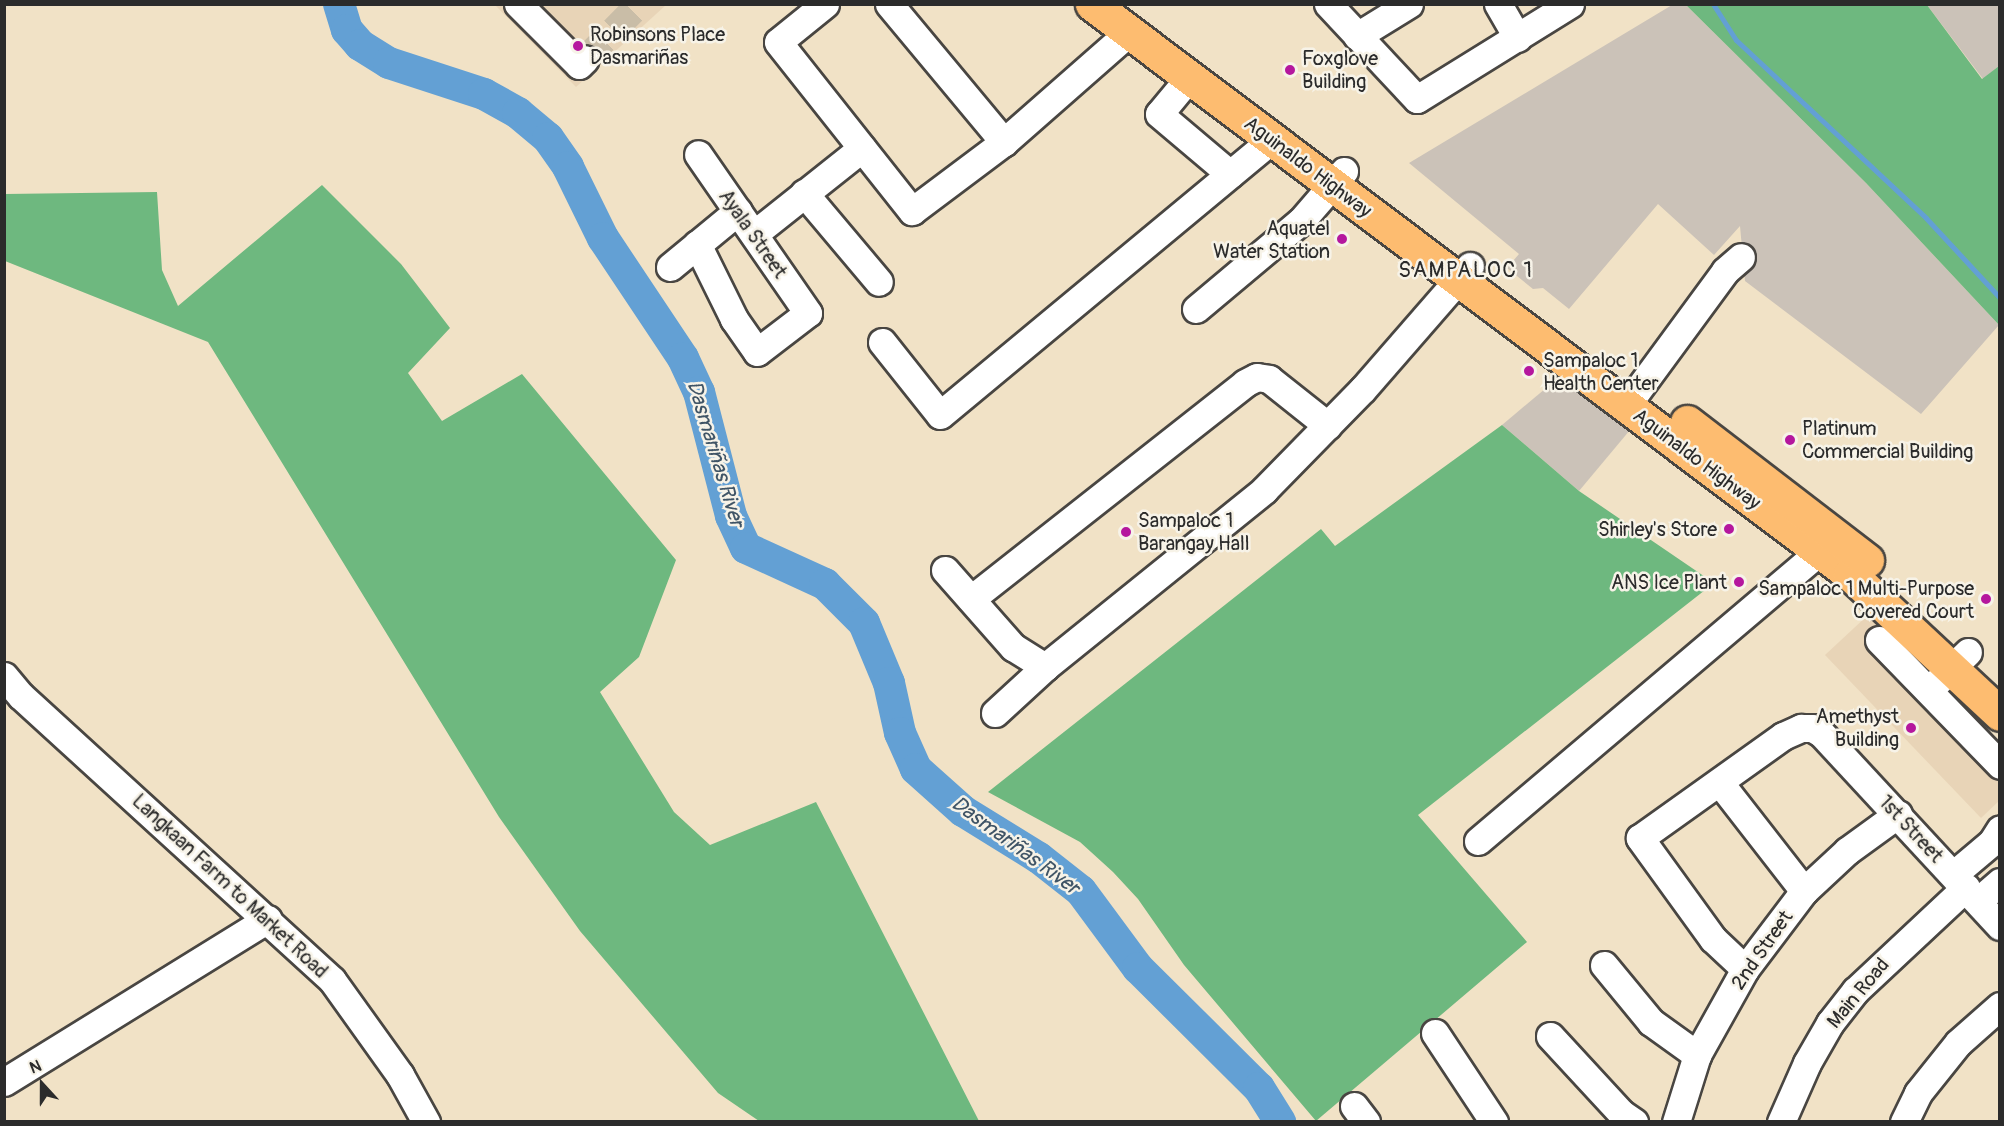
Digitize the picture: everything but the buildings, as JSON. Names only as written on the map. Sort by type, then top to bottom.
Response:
[{"type":"main road","name":"Aguinaldo Highway","points":[[1092,4],[1125,19],[1632,397],[1820,551],[1858,566]]},
{"type":"main road","name":"Aguinaldo Highway","points":[[1125,19],[1188,79],[1271,140],[1338,178]]},
{"type":"main road","name":"Aguinaldo Highway","points":[[1632,397],[1773,484],[1858,566],[1961,659],[2000,683]]},
{"type":"main road","name":"Aguinaldo Highway","points":[[1961,659],[2000,714]]},
{"type":"street","points":[[518,4],[579,65],[585,59]]},
{"type":"street","points":[[825,4],[778,42],[912,212],[1004,142],[1125,19]]},
{"type":"street","points":[[889,4],[1004,142]]},
{"type":"street","points":[[1328,4],[1417,99],[1570,4]]},
{"type":"street","points":[[1357,36],[1409,4]]},
{"type":"street","points":[[1498,4],[1518,38]]},
{"type":"street","points":[[1188,79],[1159,114],[1230,174]]},
{"type":"street","points":[[882,342],[940,415],[1271,140]]},
{"type":"street","points":[[754,234],[862,148]]},
{"type":"street","name":"Ayala Street","points":[[697,244],[734,319],[757,352],[808,313],[698,154]]},
{"type":"street","points":[[1196,309],[1301,221],[1338,178]]},
{"type":"street","points":[[804,193],[879,282]]},
{"type":"street","points":[[670,267],[738,211]]},
{"type":"street","points":[[1632,397],[1725,270],[1741,257]]},
{"type":"street","points":[[995,713],[1045,667],[1264,490],[1328,426],[1464,273]]},
{"type":"street","points":[[972,599],[1245,383],[1257,377],[1269,379],[1328,426]]},
{"type":"street","points":[[1478,841],[1820,551]]},
{"type":"street","points":[[945,570],[1013,646],[1045,667]]},
{"type":"street","points":[[1879,640],[2000,765]]},
{"type":"street","points":[[1928,691],[1961,659]]},
{"type":"street","name":"Langkaan Farm to Market Road","points":[[4,676],[21,696],[268,919],[339,989],[400,1075],[426,1122]]},
{"type":"street","name":"1st Street","points":[[1720,783],[1783,736],[1801,728],[1812,728],[1821,733],[1898,814],[2000,926]]},
{"type":"street","points":[[1745,969],[1713,939],[1640,838],[1720,783],[1804,891]]},
{"type":"street","name":"2nd Street","points":[[1676,1122],[1697,1055],[1745,969],[1804,891],[1847,851],[1898,814]]},
{"type":"street","name":"Main Road","points":[[1781,1122],[1807,1063],[1843,1006],[1878,965],[1966,888],[1997,840]]},
{"type":"street","name":"Main Road","points":[[1966,888],[2000,882]]},
{"type":"street","points":[[4,1082],[268,919]]},
{"type":"street","points":[[1604,965],[1651,1022],[1697,1055]]},
{"type":"street","points":[[1904,1122],[1918,1093],[1958,1043],[2000,1006]]},
{"type":"street","points":[[1435,1033],[1494,1122]]},
{"type":"street","points":[[1550,1036],[1621,1113],[1634,1122]]},
{"type":"shaded area","name":"Robinsons Place Dasmariñas","points":[[495,5],[666,5],[576,87]]},
{"type":"shaded area","points":[[1672,5],[1686,5],[1866,183],[1999,325],[1921,414],[1745,281],[1740,226],[1714,255],[1658,204],[1569,309],[1543,288],[1533,289],[1507,268],[1519,254],[1409,163]]},
{"type":"shaded area","points":[[1927,5],[1999,5],[1999,66],[1983,79]]},
{"type":"shaded area","points":[[1558,378],[1630,430],[1579,491],[1502,425]]},
{"type":"shaded area","points":[[1868,615],[1999,751],[1999,801],[1981,818],[1825,655]]},
{"type":"green space","points":[[1686,5],[1927,5],[1982,79],[1999,66],[1999,325],[1866,183]]},
{"type":"green space","points":[[322,185],[401,264],[450,328],[408,373],[442,421],[522,374],[676,560],[639,657],[600,692],[674,812],[710,845],[816,802],[979,1121],[759,1121],[718,1093],[580,931],[499,817],[208,342],[5,261],[5,194],[157,192],[162,270],[178,306]]},
{"type":"green space","points":[[1502,425],[1579,491],[1714,583],[1418,815],[1527,942],[1316,1121],[1184,965],[1138,899],[1113,872],[1080,842],[988,792],[1321,529],[1335,546]]},
{"type":"waterway","name":"Dasmariñas River","points":[[339,4],[347,30],[360,45],[389,63],[484,94],[518,113],[548,138],[568,167],[603,238],[683,358],[699,392],[731,516],[746,548],[825,584],[864,623],[889,683],[900,733],[916,769],[963,811],[1039,858],[1081,891],[1138,968],[1259,1088],[1280,1122]]},
{"type":"waterway","points":[[1713,4],[1736,40],[1926,218],[2000,298]]},
{"type":"tunnel","points":[[585,59],[639,4]]},
{"type":"place","name":"Robinsons Place Dasmariñas","points":[[578,46]]},
{"type":"place","name":"Foxglove Building","points":[[1290,70]]},
{"type":"place","name":"Aquatel Water Station","points":[[1342,239]]},
{"type":"place","name":"Sampaloc 1 Health Center","points":[[1529,371]]},
{"type":"place","name":"Platinum Commercial Building","points":[[1790,440]]},
{"type":"place","name":"Shirley's Store","points":[[1729,529]]},
{"type":"place","name":"Sampaloc 1 Barangay Hall","points":[[1126,532]]},
{"type":"place","name":"ANS Ice Plant","points":[[1739,582]]},
{"type":"place","name":"Sampaloc 1 Multi-Purpose Covered Court","points":[[1986,599]]},
{"type":"place","name":"Amethyst Building","points":[[1911,728]]},
{"type":"district","name":"SAMPALOC 1","points":[[1466,271]]}]
